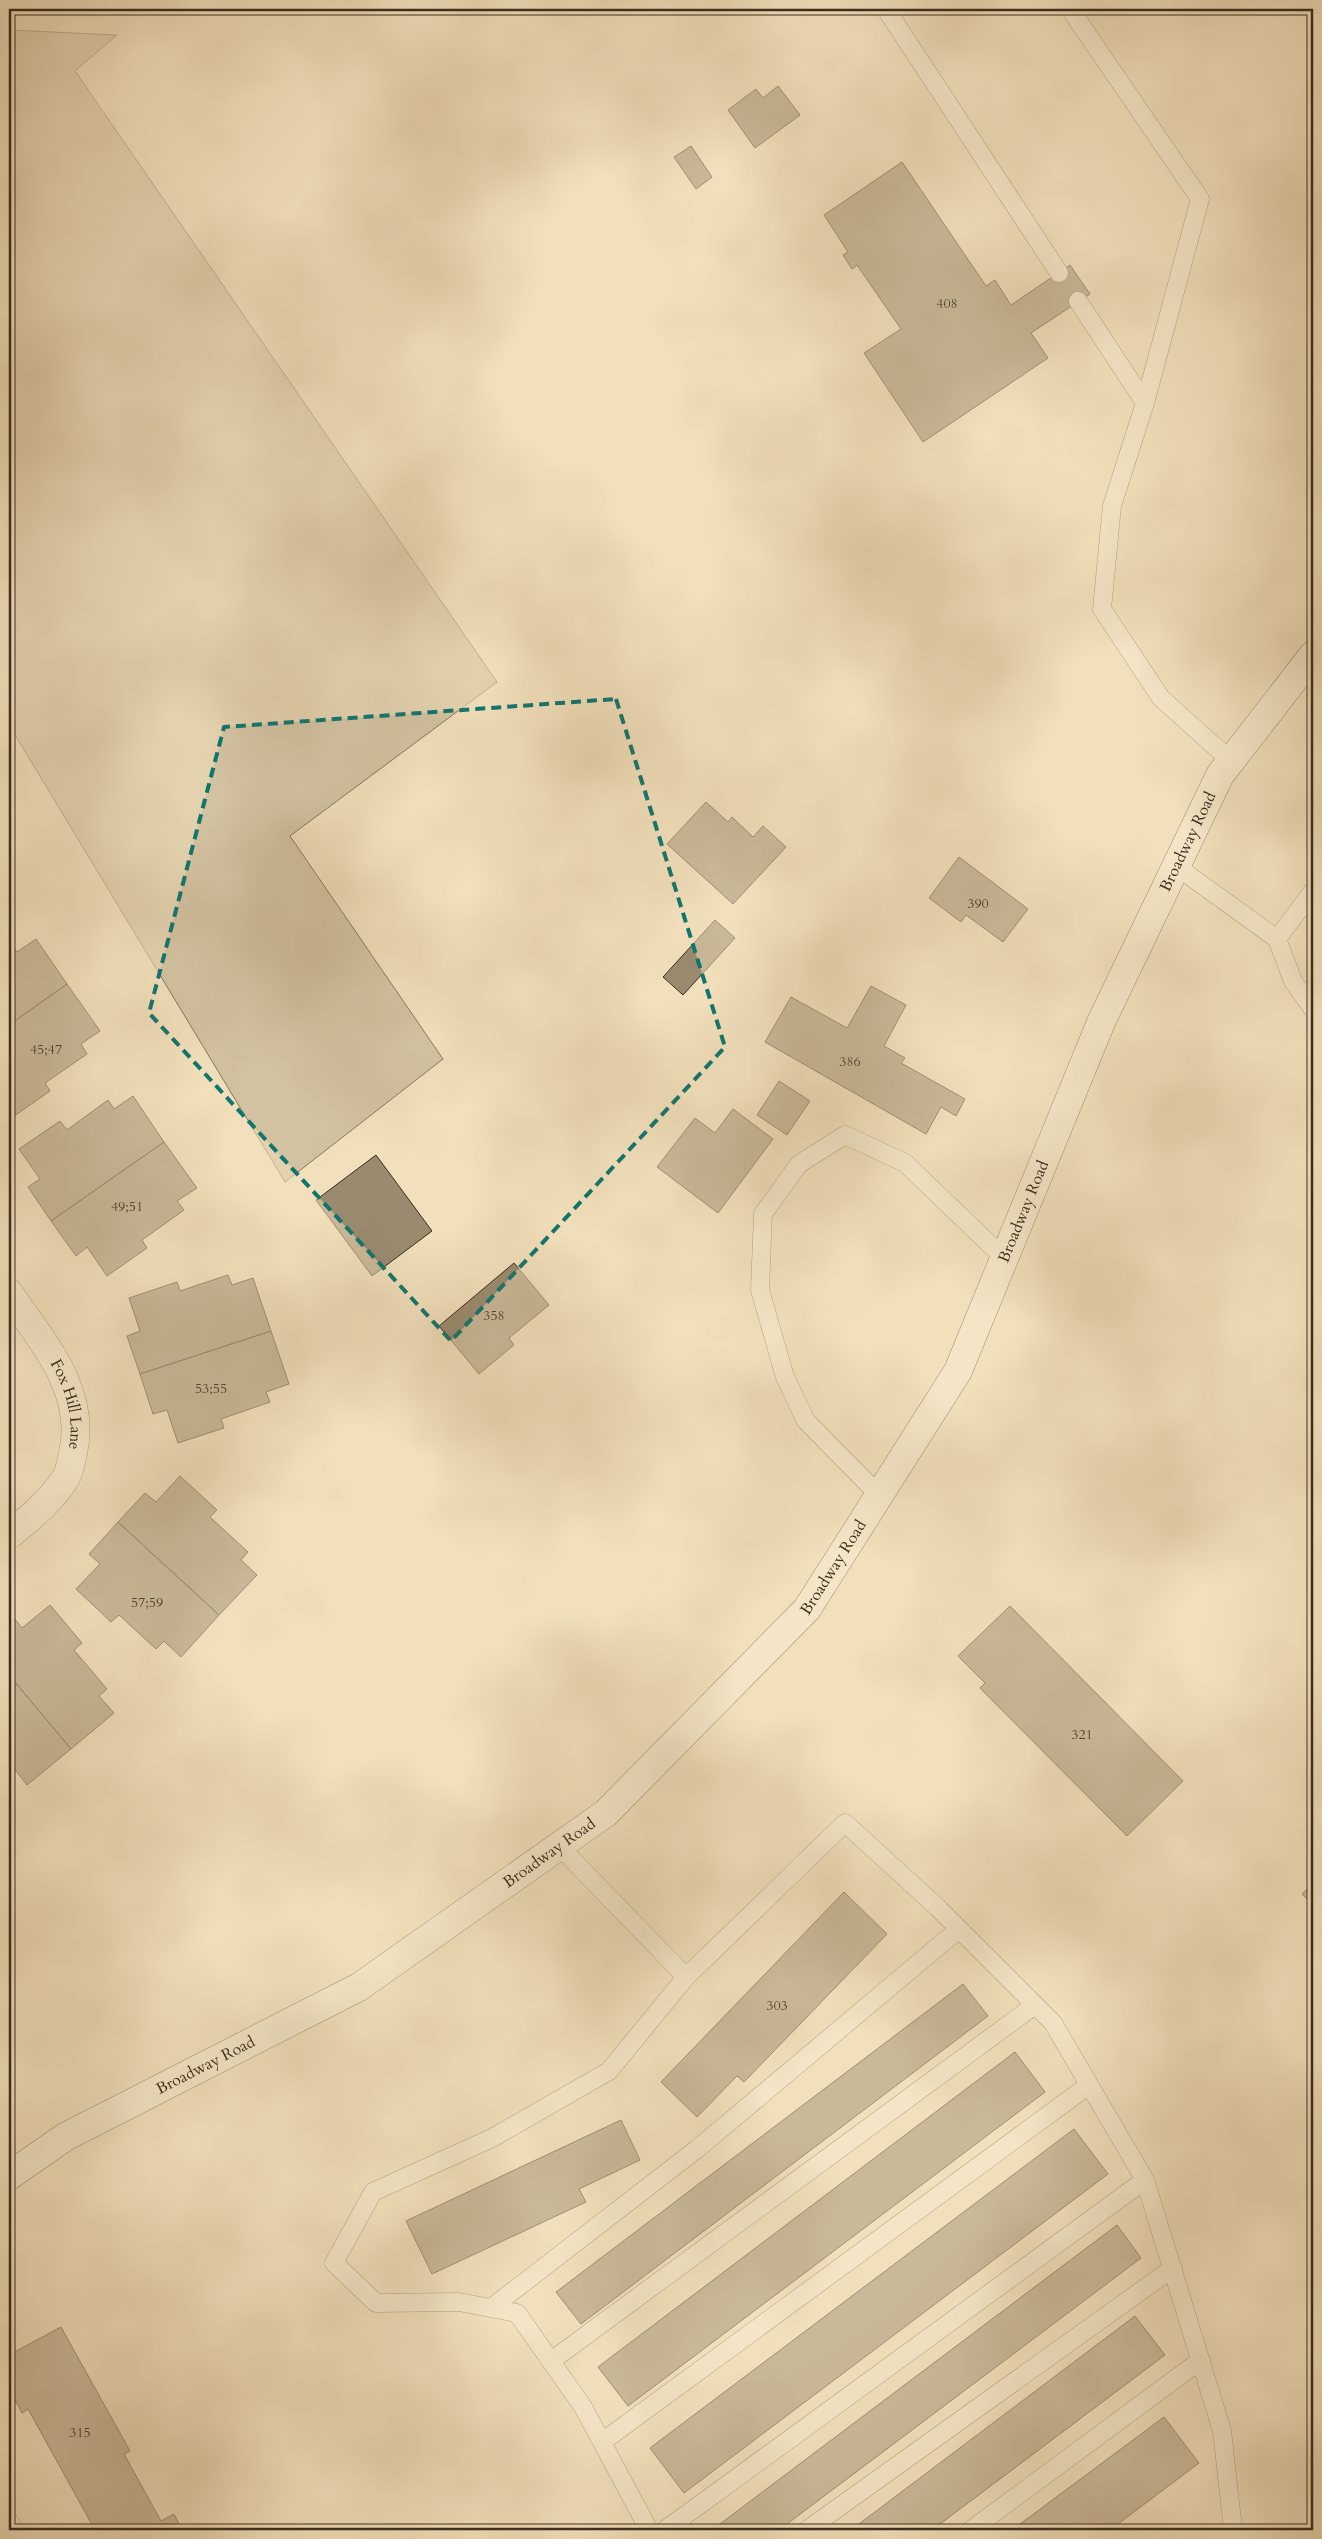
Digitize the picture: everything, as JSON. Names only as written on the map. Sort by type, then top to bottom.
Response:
[{"type":"main road","name":"Broadway Road","points":[[9,2176],[65,2137],[359,1987],[606,1813],[807,1609],[958,1371],[1102,1020],[1220,775],[1313,655]]},
{"type":"main road","name":"Fox Hill Lane","points":[[9,1293],[62,1371],[74,1403],[76,1438],[67,1477],[43,1507],[9,1535]]},
{"type":"lane","points":[[886,9],[1059,273]]},
{"type":"lane","points":[[1070,9],[1200,199],[1145,403],[1112,506],[1102,609],[1161,698],[1231,760]]},
{"type":"lane","points":[[1078,301],[1145,403]]},
{"type":"lane","points":[[1176,866],[1276,939],[1293,981],[1313,1009]]},
{"type":"lane","points":[[1276,939],[1313,891]]},
{"type":"lane","points":[[879,1495],[806,1421],[785,1377],[760,1290],[763,1214],[799,1164],[845,1135],[904,1163],[1004,1258]]},
{"type":"lane","points":[[649,2530],[584,2407],[517,2313],[459,2302],[376,2303],[334,2263],[373,2192],[492,2138],[609,2071],[686,1977],[845,1823],[959,1929],[1052,2023],[1145,2180],[1222,2431],[1233,2530]]},
{"type":"lane","points":[[559,1846],[686,1977]]},
{"type":"lane","points":[[491,2308],[698,2149],[959,1929]]},
{"type":"lane","points":[[551,2361],[1035,2005]]},
{"type":"lane","points":[[602,2442],[1089,2085]]},
{"type":"lane","points":[[665,2530],[1145,2180]]},
{"type":"lane","points":[[807,2530],[1173,2268]]},
{"type":"lane","points":[[971,2530],[1201,2360]]},
{"type":"lane","points":[[9,2521],[14,2530]]},
{"type":"highlighted area","points":[[616,699],[725,1047],[451,1341],[149,1013],[224,727]]},
{"type":"shaded area","points":[[9,30],[117,35],[75,71],[497,682],[290,836],[443,1059],[285,1182],[9,725]]},
{"type":"building","points":[[778,86],[800,115],[755,148],[728,110],[756,89],[763,98]]},
{"type":"building","points":[[691,146],[712,177],[696,189],[674,157]]},
{"type":"building","points":[[902,162],[986,286],[995,280],[1011,305],[1070,265],[1090,294],[1031,333],[1048,358],[923,442],[864,353],[901,329],[857,265],[852,269],[843,255],[848,252],[824,215]]},
{"type":"building","points":[[706,802],[728,822],[732,817],[753,837],[763,826],[786,847],[733,904],[667,844]]},
{"type":"building","points":[[959,857],[1028,909],[1003,942],[966,915],[961,922],[929,898]]},
{"type":"building","points":[[715,920],[735,938],[683,995],[663,977]]},
{"type":"building","points":[[36,939],[67,984],[9,1025],[9,945],[11,944],[17,952]]},
{"type":"building","points":[[67,984],[100,1031],[81,1044],[87,1054],[45,1083],[50,1091],[10,1119],[9,1025]]},
{"type":"building","points":[[871,986],[906,1005],[884,1046],[905,1058],[901,1063],[965,1099],[956,1116],[941,1107],[926,1134],[765,1042],[791,997],[847,1028]]},
{"type":"building","points":[[779,1081],[810,1101],[787,1135],[757,1115]]},
{"type":"building","points":[[133,1096],[164,1142],[51,1221],[28,1187],[40,1179],[19,1149],[60,1121],[67,1130],[108,1100],[114,1109]]},
{"type":"building","points":[[733,1109],[773,1139],[718,1213],[657,1167],[695,1118],[715,1133]]},
{"type":"building","points":[[164,1142],[197,1188],[177,1201],[184,1210],[142,1240],[147,1248],[107,1276],[87,1247],[76,1256],[51,1221]]},
{"type":"building","points":[[376,1155],[432,1231],[372,1276],[316,1200]]},
{"type":"building","points":[[514,1263],[549,1305],[509,1338],[514,1345],[479,1374],[439,1326]]},
{"type":"building","points":[[228,1275],[232,1285],[253,1278],[271,1331],[140,1374],[127,1336],[140,1331],[129,1298],[177,1282],[180,1291]]},
{"type":"building","points":[[271,1331],[289,1384],[266,1392],[270,1402],[221,1419],[224,1428],[178,1443],[167,1410],[153,1414],[140,1374]]},
{"type":"building","points":[[180,1476],[217,1510],[210,1517],[248,1552],[241,1560],[257,1575],[219,1615],[118,1522],[145,1493],[156,1502]]},
{"type":"building","points":[[118,1522],[219,1615],[181,1657],[164,1641],[156,1649],[119,1615],[111,1622],[76,1589],[100,1564],[89,1554]]},
{"type":"building","points":[[50,1605],[82,1643],[74,1650],[107,1689],[99,1696],[114,1713],[71,1749],[9,1675],[9,1622],[14,1618],[22,1628]]},
{"type":"building","points":[[1010,1606],[1183,1781],[1127,1836],[980,1688],[985,1683],[958,1656]]},
{"type":"building","points":[[9,1675],[71,1749],[27,1785],[13,1767],[9,1770]]},
{"type":"building","points":[[1313,1883],[1313,1905],[1302,1894]]},
{"type":"building","points":[[844,1892],[887,1934],[744,2082],[737,2076],[697,2117],[661,2082]]},
{"type":"building","points":[[963,1984],[988,2016],[581,2324],[556,2292]]},
{"type":"building","points":[[1015,2052],[1045,2092],[628,2406],[598,2367]]},
{"type":"building","points":[[621,2120],[640,2160],[579,2189],[586,2202],[432,2274],[406,2221]]},
{"type":"building","points":[[1074,2129],[1108,2174],[684,2493],[650,2448]]},
{"type":"building","points":[[1117,2225],[1141,2258],[779,2530],[712,2530]]},
{"type":"building","points":[[1135,2316],[1165,2355],[932,2530],[851,2530]]},
{"type":"building","points":[[61,2327],[130,2451],[124,2454],[161,2521],[174,2514],[182,2530],[95,2530],[28,2409],[22,2413],[9,2388],[9,2355]]},
{"type":"building","points":[[1164,2417],[1199,2463],[1110,2530],[1012,2530]]}]
